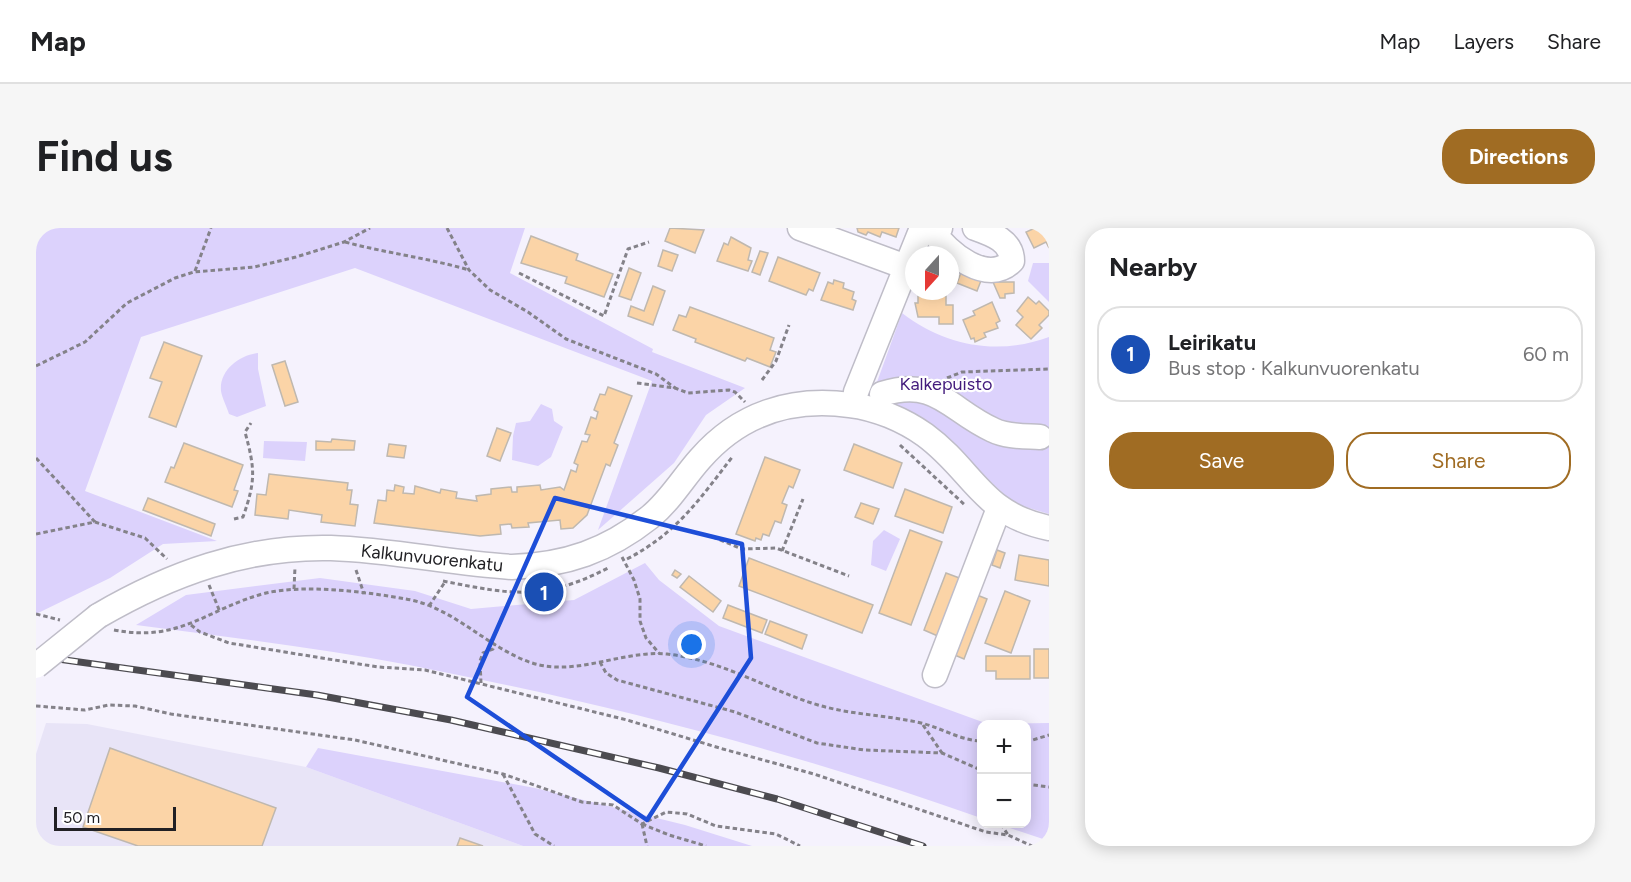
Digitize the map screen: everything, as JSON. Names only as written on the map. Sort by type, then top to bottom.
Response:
[{"type":"street","points":[[800,228],[905,267]]},
{"type":"street","points":[[919,246],[930,229],[962,260],[989,269],[1007,267],[1012,261],[1012,252],[1007,245],[993,235],[975,228]]},
{"type":"street","points":[[854,405],[856,392],[905,270]]},
{"type":"street","points":[[882,394],[898,389],[919,388],[946,400],[993,430],[1040,437]]},
{"type":"street","name":"Kalkunvuorenkatu","points":[[36,666],[170,578],[229,559],[275,552],[330,548],[512,567],[565,562],[620,537],[651,516],[709,449],[745,420],[779,407],[808,403],[854,405],[907,423],[926,436],[980,493],[999,508],[1015,519],[1049,528]]},
{"type":"street","points":[[935,675],[999,508]]},
{"type":"path","points":[[194,272],[211,228]]},
{"type":"path","points":[[36,366],[85,342],[127,303],[167,282],[194,272],[254,267],[344,242],[370,228]]},
{"type":"path","points":[[447,228],[469,270],[490,290],[528,312],[558,335],[656,374],[675,388]]},
{"type":"path","points":[[344,242],[378,251],[436,260],[469,270]]},
{"type":"path","points":[[519,273],[604,316],[628,249],[649,242]]},
{"type":"path","points":[[762,380],[776,361],[789,325]]},
{"type":"path","points":[[919,388],[962,372],[1049,369]]},
{"type":"path","points":[[637,383],[675,388],[688,393],[729,390],[735,392],[746,403]]},
{"type":"path","points":[[738,408],[755,401]]},
{"type":"path","points":[[234,519],[243,516],[251,493],[255,467],[246,432],[251,423]]},
{"type":"path","points":[[36,458],[95,522]]},
{"type":"path","points":[[782,551],[802,499]]},
{"type":"path","points":[[36,534],[95,522],[145,538],[168,561]]},
{"type":"path","points":[[713,537],[742,549],[776,548],[849,576]]},
{"type":"path","points":[[622,561],[637,590],[639,621],[646,638],[659,653]]},
{"type":"path","points":[[294,589],[296,563]]},
{"type":"path","points":[[356,568],[364,594]]},
{"type":"path","points":[[206,581],[219,612]]},
{"type":"path","points":[[429,606],[445,582]]},
{"type":"path","points":[[104,623],[151,634],[190,625],[265,594],[294,589],[409,599],[447,613],[495,644],[531,662],[550,666],[600,662],[659,653],[721,666],[816,704],[865,715],[922,723],[970,741],[977,741]]},
{"type":"path","points":[[36,614],[68,622]]},
{"type":"path","points":[[190,625],[200,632],[229,643],[378,667],[425,670],[627,720],[744,755],[774,761],[986,832],[1008,835],[1032,846]]},
{"type":"path","points":[[481,683],[480,661],[483,654],[493,649],[495,644]]},
{"type":"path","points":[[600,662],[606,673],[617,680],[735,712],[818,743],[864,750],[942,753],[977,768]]},
{"type":"path","points":[[36,706],[85,710],[109,705],[135,706],[171,714],[355,741],[503,774],[582,802],[613,805],[642,824],[706,846]]},
{"type":"path","points":[[922,723],[942,753]]},
{"type":"path","points":[[1031,740],[1049,735]]},
{"type":"path","points":[[503,774],[535,834],[554,846]]},
{"type":"path","points":[[1031,785],[1049,787]]},
{"type":"path","points":[[642,824],[666,812],[687,814],[716,826],[776,834],[800,846]]},
{"type":"path","points":[[642,824],[647,846]]},
{"type":"path","points":[[1004,828],[1008,835]]},
{"type":"highlighted area","points":[[555,498],[742,544],[751,658],[647,820],[467,697]]},
{"type":"shaded area","points":[[46,723],[87,724],[306,767],[523,846],[36,846],[36,754]]},
{"type":"green space","points":[[36,228],[525,228],[510,273],[653,349],[652,352],[745,388],[706,415],[674,463],[598,530],[652,381],[355,268],[141,337],[85,491],[217,541],[163,544],[110,578],[36,614]]},
{"type":"green space","points":[[1033,263],[1049,263],[1049,302],[1028,281]]},
{"type":"green space","name":"Kalkepuisto","points":[[902,313],[936,333],[972,344],[1011,346],[1049,337],[1049,514],[1019,505],[1006,496],[928,423],[913,413],[880,401],[877,382]]},
{"type":"green space","points":[[258,353],[258,369],[266,406],[237,417],[229,414],[221,391],[223,376],[238,360]]},
{"type":"green space","points":[[541,404],[552,409],[554,421],[563,427],[551,457],[538,466],[512,460],[516,423],[530,421]]},
{"type":"green space","points":[[264,441],[307,442],[305,461],[263,458]]},
{"type":"green space","points":[[884,530],[900,539],[886,571],[871,565],[873,541]]},
{"type":"green space","points":[[645,563],[659,580],[719,626],[977,720],[977,817],[770,751],[554,696],[375,659],[136,625],[186,595],[320,578],[415,591],[471,609],[574,600]]},
{"type":"green space","points":[[1031,723],[1049,723],[1049,841],[1010,828],[1031,828]]},
{"type":"green space","points":[[318,748],[535,788],[685,825],[752,846],[523,846],[306,767]]},
{"type":"building","points":[[670,228],[704,230],[695,253],[665,241]]},
{"type":"building","points":[[857,228],[899,228],[896,237],[882,232],[880,237],[868,232],[866,235],[858,232]]},
{"type":"building","points":[[1035,228],[1049,228],[1049,248],[1046,242],[1034,248],[1026,232]]},
{"type":"building","points":[[531,236],[578,254],[576,260],[613,274],[604,297],[565,283],[567,277],[521,263]]},
{"type":"building","points":[[731,237],[751,248],[748,260],[752,261],[748,271],[717,261],[724,243],[728,245]]},
{"type":"building","points":[[663,250],[678,255],[672,271],[658,266]]},
{"type":"building","points":[[760,251],[768,253],[760,275],[752,272]]},
{"type":"building","points":[[778,257],[820,273],[813,291],[809,289],[806,295],[769,281]]},
{"type":"building","points":[[629,268],[641,273],[631,300],[619,296]]},
{"type":"building","points":[[962,270],[982,278],[977,291],[959,284]]},
{"type":"building","points":[[834,280],[844,283],[843,288],[854,292],[852,299],[856,301],[853,310],[821,300],[828,282],[833,284]]},
{"type":"building","points":[[993,282],[1014,282],[1014,293],[1005,294],[1005,298],[1000,298]]},
{"type":"building","points":[[653,286],[665,291],[653,325],[628,316],[631,306],[644,311]]},
{"type":"building","points":[[1028,297],[1036,304],[1039,301],[1049,311],[1049,315],[1039,325],[1042,328],[1031,339],[1016,325],[1023,317],[1017,311]]},
{"type":"building","points":[[918,300],[946,300],[946,305],[953,305],[953,324],[939,324],[939,317],[918,317],[915,303],[918,303]]},
{"type":"building","points":[[992,302],[1000,321],[996,323],[998,328],[984,333],[986,337],[975,342],[974,338],[971,339],[963,320],[975,315],[973,311]]},
{"type":"building","points":[[690,307],[774,338],[770,350],[776,352],[770,367],[747,358],[745,361],[695,342],[696,339],[673,330],[679,315],[686,317]]},
{"type":"building","points":[[164,342],[202,356],[176,427],[149,417],[162,382],[150,378]]},
{"type":"building","points":[[285,361],[298,402],[285,406],[272,365]]},
{"type":"building","points":[[608,387],[632,396],[614,443],[618,445],[610,466],[606,464],[587,515],[573,528],[561,529],[560,520],[528,523],[529,527],[512,528],[511,524],[500,525],[501,534],[480,536],[374,523],[378,500],[386,501],[387,490],[394,491],[395,485],[404,487],[403,493],[414,494],[415,486],[440,493],[441,489],[457,492],[456,498],[477,501],[476,496],[491,494],[491,489],[511,487],[512,492],[517,492],[517,487],[540,485],[541,490],[560,487],[564,490],[571,470],[576,472],[578,465],[574,463],[582,441],[587,442],[590,435],[585,434],[591,417],[596,419],[598,412],[594,410],[600,394],[605,395]]},
{"type":"building","points":[[497,428],[511,433],[500,461],[487,456]]},
{"type":"building","points":[[332,439],[355,441],[354,450],[316,450],[316,441],[331,442]]},
{"type":"building","points":[[184,443],[243,465],[234,490],[238,491],[232,507],[165,482],[171,467],[174,468]]},
{"type":"building","points":[[389,444],[406,446],[404,458],[387,456]]},
{"type":"building","points":[[854,444],[902,463],[893,488],[844,470]]},
{"type":"building","points":[[765,457],[800,470],[793,488],[789,486],[782,503],[787,505],[781,523],[775,521],[769,536],[763,534],[761,540],[756,538],[755,541],[736,534]]},
{"type":"building","points":[[269,474],[348,483],[347,490],[352,490],[350,504],[358,505],[355,526],[321,522],[322,515],[289,510],[288,519],[255,515],[257,494],[266,495]]},
{"type":"building","points":[[905,489],[952,507],[943,533],[895,516]]},
{"type":"building","points":[[148,498],[215,524],[211,536],[143,510]]},
{"type":"building","points":[[861,503],[879,509],[873,524],[855,517]]},
{"type":"building","points":[[910,530],[942,542],[911,625],[879,613]]},
{"type":"building","points":[[997,550],[1005,553],[1000,568],[992,565]]},
{"type":"building","points":[[1019,555],[1049,560],[1049,586],[1015,580]]},
{"type":"building","points":[[749,558],[873,605],[862,633],[739,586]]},
{"type":"building","points":[[675,570],[681,574],[677,578],[672,575]]},
{"type":"building","points":[[946,573],[962,579],[940,637],[924,630]]},
{"type":"building","points":[[689,576],[721,601],[713,612],[680,587]]},
{"type":"building","points":[[1005,591],[1030,601],[1011,653],[985,643]]},
{"type":"building","points":[[972,593],[987,599],[964,659],[950,653]]},
{"type":"building","points":[[728,605],[767,620],[762,633],[723,618]]},
{"type":"building","points":[[770,621],[807,635],[802,649],[765,634]]},
{"type":"building","points":[[1034,649],[1049,649],[1049,678],[1034,678]]},
{"type":"building","points":[[986,656],[1030,656],[1030,679],[996,679],[996,671],[986,671]]},
{"type":"building","points":[[110,748],[276,808],[262,846],[138,846],[83,827]]},
{"type":"building","points":[[460,838],[483,846],[457,846]]},
{"type":"railway","points":[[36,656],[317,695],[451,720],[659,768],[777,799],[923,846]]},
{"type":"place","name":"Leirikatu","points":[[544,592]]}]
